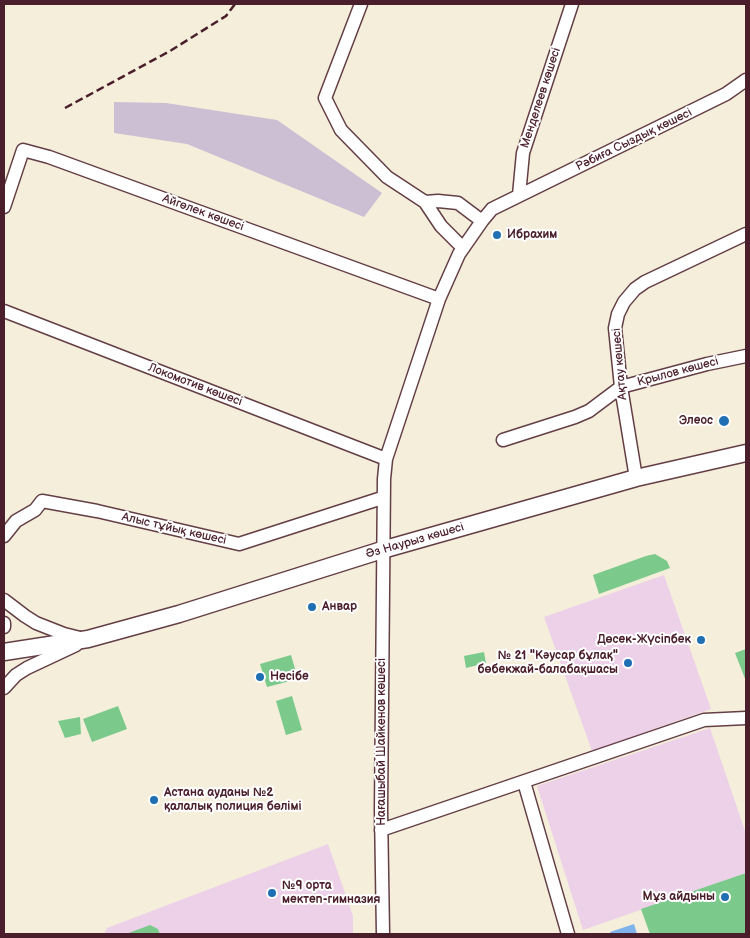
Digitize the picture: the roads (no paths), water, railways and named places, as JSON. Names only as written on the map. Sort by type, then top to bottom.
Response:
[{"type":"main road","name":"Әз Наурыз көшесі","points":[[4,652],[88,640],[179,614],[382,550],[636,478],[746,453]]},
{"type":"street","points":[[361,4],[325,98],[341,130],[387,177],[425,202],[441,226],[463,248]]},
{"type":"street","name":"Менделеев көшесі","points":[[519,195],[523,153],[572,4]]},
{"type":"street","name":"Рәбиға Сыздық көшесі","points":[[439,299],[463,248],[492,209],[726,94],[746,80]]},
{"type":"street","name":"Айгөлек көшесі","points":[[4,207],[23,150],[49,157],[439,299]]},
{"type":"street","points":[[425,202],[438,200],[458,203],[482,221]]},
{"type":"street","name":"Ақтау көшесі","points":[[636,478],[621,387],[615,328],[618,314],[624,302],[635,289],[654,276],[746,234]]},
{"type":"street","name":"Нағашыбай Шайкенов көшесі","points":[[383,934],[381,830],[382,498],[386,459],[439,299]]},
{"type":"street","name":"Локомотив көшесі","points":[[4,311],[386,459]]},
{"type":"street","name":"Крылов көшесі","points":[[503,440],[575,417],[588,411],[621,387],[707,364],[746,356]]},
{"type":"street","name":"Алыс тұйық көшесі","points":[[4,536],[16,522],[34,510],[42,501],[97,511],[240,544],[382,498]]},
{"type":"street","points":[[4,600],[25,616],[42,625],[64,634],[88,640]]},
{"type":"street","points":[[4,688],[26,668],[88,640]]},
{"type":"street","points":[[381,830],[704,720],[746,718]]},
{"type":"street","points":[[524,782],[568,934]]},
{"type":"water","points":[[634,924],[637,934],[611,934],[610,932]]},
{"type":"railway","points":[[65,108],[170,51],[226,16],[235,4]]},
{"type":"place","name":"Ибрахим","points":[[497,235]]},
{"type":"place","name":"Элеос","points":[[724,421]]},
{"type":"place","name":"Анвар","points":[[312,607]]},
{"type":"place","name":"Дөсек-Жүсіпбек","points":[[701,640]]},
{"type":"place","name":"№ 21 \"Кәусар бұлақ\" бөбекжай-балабақшасы","points":[[628,663]]},
{"type":"place","name":"Несібе","points":[[260,677]]},
{"type":"place","name":"Астана ауданы №2 қалалық полиция бөлімі","points":[[154,800]]},
{"type":"place","name":"№9 орта мектеп-гимназия","points":[[272,893]]},
{"type":"place","name":"Мұз айдыны","points":[[725,897]]}]
